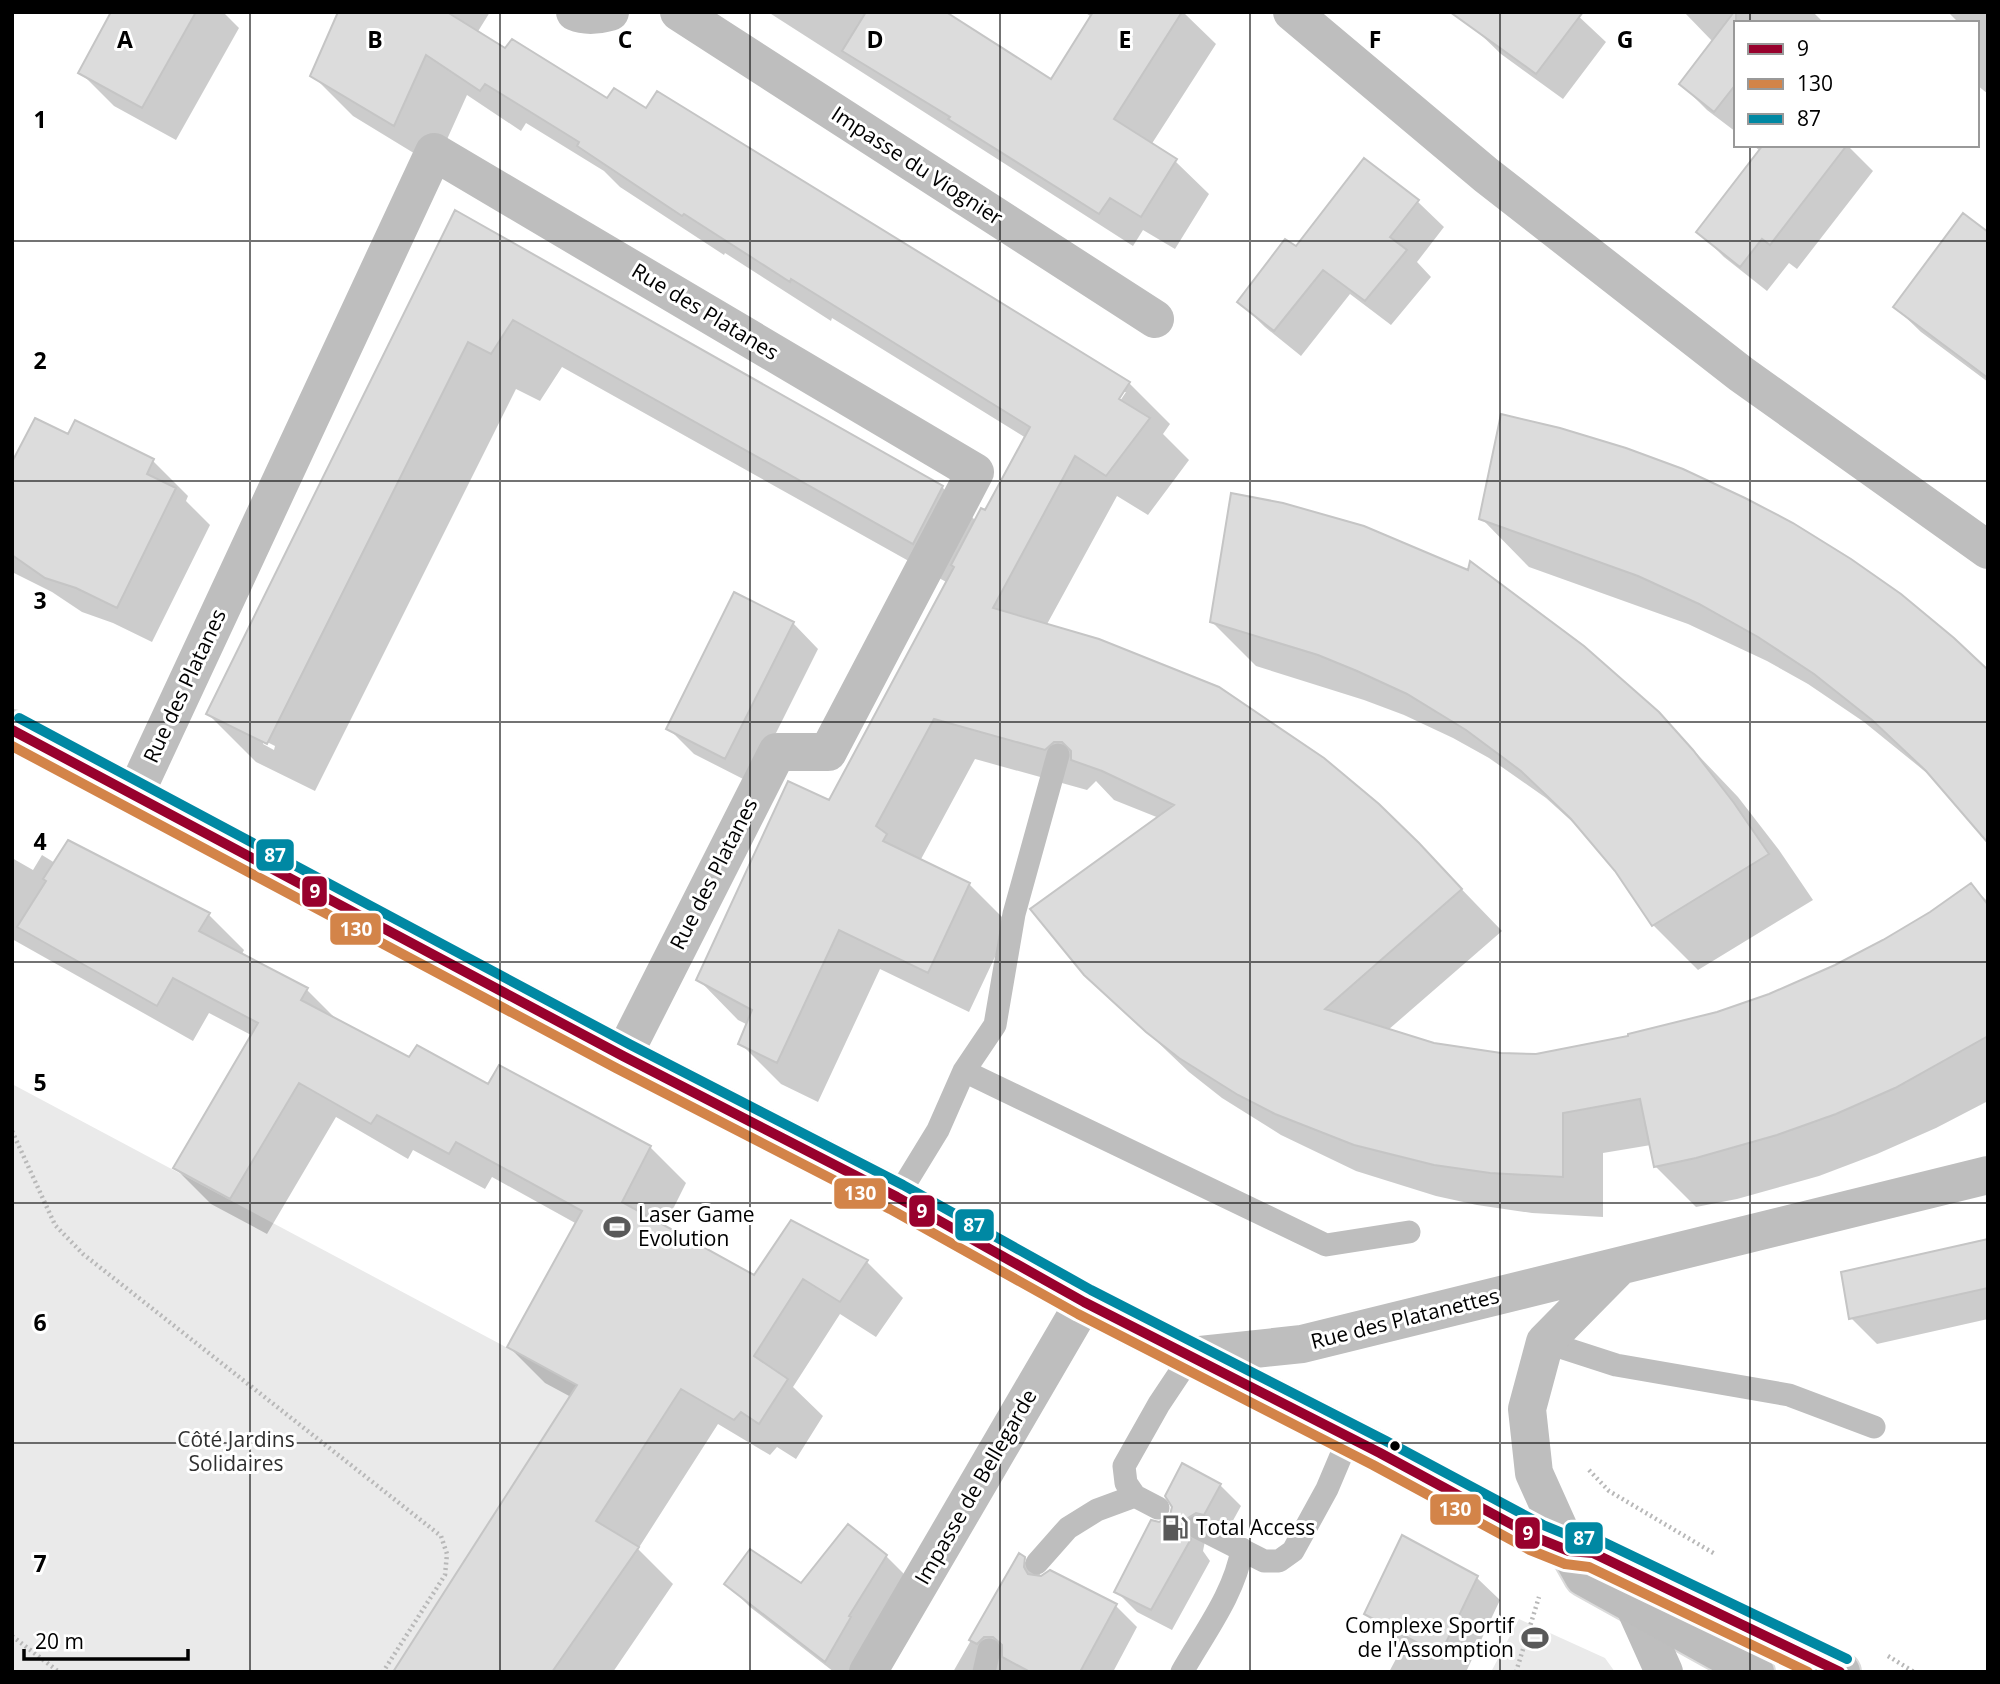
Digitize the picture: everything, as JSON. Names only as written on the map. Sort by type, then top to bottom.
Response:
[{"type":"main road","points":[[12,730],[623,1056],[897,1197],[1084,1303],[1349,1437],[1537,1538],[1569,1551],[1593,1553],[1841,1672]]},
{"type":"main road","points":[[1569,1551],[1584,1577],[1755,1672]]},
{"type":"street","points":[[575,12],[582,15],[610,12]]},
{"type":"street","name":"Impasse du Viognier","points":[[679,12],[1155,319]]},
{"type":"street","points":[[1292,12],[1486,175],[1719,357],[1988,550]]},
{"type":"street","name":"Rue des Platanes","points":[[135,794],[434,152],[975,472],[828,752],[776,752],[623,1056]]},
{"type":"street","name":"Rue des Platanettes","points":[[1191,1356],[1302,1344],[1988,1175]]},
{"type":"street","points":[[1569,1551],[1534,1473],[1527,1409],[1545,1342],[1618,1268]]},
{"type":"street","name":"Impasse de Bellegarde","points":[[868,1672],[1084,1303]]},
{"type":"street","points":[[1633,1603],[1664,1672]]},
{"type":"lane","points":[[897,1197],[938,1130],[964,1072],[995,1025],[1014,914],[1058,755]]},
{"type":"lane","points":[[964,1072],[1326,1245],[1409,1232]]},
{"type":"lane","points":[[1545,1342],[1616,1365],[1789,1395],[1874,1427]]},
{"type":"lane","points":[[1158,1508],[1135,1496],[1126,1483],[1124,1466],[1159,1404],[1191,1356]]},
{"type":"lane","points":[[1197,1527],[1264,1561],[1279,1562],[1293,1551],[1327,1489],[1349,1437]]},
{"type":"lane","points":[[1037,1563],[1068,1528],[1097,1510],[1135,1496]]},
{"type":"lane","points":[[1182,1672],[1230,1588],[1239,1568],[1241,1549]]},
{"type":"path","points":[[12,1131],[55,1225],[83,1254],[441,1536],[447,1554],[444,1575],[383,1672]]},
{"type":"path","points":[[1587,1469],[1609,1491],[1726,1561]]},
{"type":"path","points":[[1516,1672],[1540,1596]]},
{"type":"path","points":[[12,1636],[59,1672]]},
{"type":"path","points":[[1879,1651],[1914,1672]]},
{"type":"green space","name":"Côté Jardins Solidaires","points":[[12,1084],[577,1385],[393,1672],[12,1672]]},
{"type":"green space","name":"Complexe Sportif de l'Assomption","points":[[1519,1619],[1605,1658],[1615,1672],[1491,1672]]},
{"type":"building","points":[[111,12],[196,12],[142,108],[78,73]]},
{"type":"building","points":[[338,12],[447,12],[505,48],[512,39],[607,98],[614,88],[646,108],[657,91],[1130,382],[1119,399],[1150,418],[1106,476],[1075,456],[993,608],[1099,639],[1219,687],[1324,758],[1379,804],[1462,889],[1325,1009],[1434,1043],[1501,1053],[1536,1054],[1628,1036],[1717,1012],[1769,994],[1883,940],[1971,883],[1988,905],[1988,1036],[1895,1088],[1836,1114],[1777,1135],[1654,1167],[1640,1099],[1563,1113],[1563,1177],[1490,1173],[1434,1165],[1354,1145],[1275,1114],[1238,1095],[1179,1058],[1146,1032],[1084,975],[1030,909],[1174,805],[1102,771],[1071,760],[1071,751],[1062,742],[1054,742],[1045,750],[934,719],[876,826],[887,834],[883,841],[970,883],[928,973],[839,930],[777,1063],[738,1044],[752,1010],[696,980],[788,781],[829,800],[954,567],[951,565],[981,508],[985,510],[1030,427],[791,279],[790,282],[684,214],[682,216],[577,146],[579,142],[485,84],[480,91],[426,55],[394,126],[310,76]]},
{"type":"building","points":[[866,12],[946,12],[1051,79],[1093,12],[1182,12],[1114,119],[1177,159],[1141,217],[1110,198],[1099,214],[948,119],[950,117],[842,51]]},
{"type":"building","points":[[1450,12],[1583,12],[1536,74]]},
{"type":"building","points":[[1736,12],[1734,87],[1714,112],[1679,84]]},
{"type":"building","points":[[1761,147],[1845,147],[1770,245],[1762,239],[1740,267],[1696,232]]},
{"type":"building","points":[[1364,158],[1419,200],[1390,237],[1407,250],[1365,301],[1323,270],[1274,331],[1237,302],[1285,239],[1296,246]]},
{"type":"building","points":[[455,210],[943,486],[913,544],[513,320],[491,354],[468,342],[267,744],[206,714]]},
{"type":"building","points":[[1963,213],[1988,232],[1988,378],[1893,307]]},
{"type":"building","points":[[1501,414],[1626,448],[1683,469],[1745,498],[1793,523],[1851,559],[1901,594],[1954,638],[1988,670],[1988,843],[1926,771],[1872,720],[1814,674],[1758,637],[1699,604],[1638,576],[1479,519]]},
{"type":"building","points":[[35,418],[68,434],[75,420],[154,459],[147,474],[176,488],[117,608],[76,588],[45,578],[12,555],[12,462]]},
{"type":"building","points":[[1231,493],[1283,503],[1364,526],[1468,570],[1470,561],[1584,646],[1659,712],[1693,750],[1769,854],[1652,926],[1615,871],[1571,819],[1521,771],[1466,730],[1407,694],[1357,671],[1318,655],[1210,622]]},
{"type":"building","points":[[734,592],[794,622],[725,759],[666,729]]},
{"type":"building","points":[[68,840],[210,913],[199,931],[308,988],[301,1000],[409,1057],[417,1045],[488,1084],[499,1065],[651,1146],[622,1202],[754,1275],[791,1220],[868,1260],[840,1302],[803,1279],[754,1356],[788,1379],[759,1424],[741,1412],[734,1420],[681,1389],[596,1521],[639,1547],[552,1672],[393,1672],[577,1385],[507,1347],[582,1211],[456,1142],[449,1154],[377,1115],[371,1124],[299,1083],[230,1199],[173,1168],[258,1023],[173,978],[157,1006],[17,927]]},
{"type":"building","points":[[1988,1239],[1988,1288],[1849,1319],[1841,1272]]},
{"type":"building","points":[[1182,1463],[1221,1484],[1204,1515],[1196,1513],[1185,1520],[1183,1528],[1191,1539],[1151,1610],[1114,1592],[1151,1520],[1159,1522],[1170,1515],[1172,1507],[1165,1496]]},
{"type":"building","points":[[848,1524],[887,1555],[849,1616],[851,1617],[825,1662],[724,1584],[750,1549],[801,1583]]},
{"type":"building","points":[[1402,1535],[1478,1576],[1440,1655],[1364,1614]]},
{"type":"building","points":[[1019,1553],[1025,1557],[1024,1567],[1028,1574],[1041,1576],[1050,1570],[1117,1604],[1080,1672],[1030,1672],[1002,1657],[1002,1645],[993,1637],[984,1637],[977,1644],[969,1640]]},
{"type":"transit line","name":"87","points":[[19,718],[629,1044],[903,1185],[1091,1290],[1386,1441],[1543,1525],[1572,1537],[1599,1540],[1847,1659]]},
{"type":"transit line","name":"9","points":[[12,730],[623,1056],[897,1197],[1084,1302],[1380,1453],[1537,1538],[1569,1551],[1593,1553],[1840,1672]]},
{"type":"transit line","name":"130","points":[[12,746],[616,1068],[890,1209],[1078,1314],[1373,1465],[1530,1550],[1565,1564],[1589,1567],[1808,1672]]},
{"type":"place","name":"Laser Game Evolution","points":[[617,1227]]},
{"type":"place","name":"Total Access","points":[[1175,1528]]},
{"type":"place","name":"Complexe Sportif de l'Assomption","points":[[1535,1638]]}]
